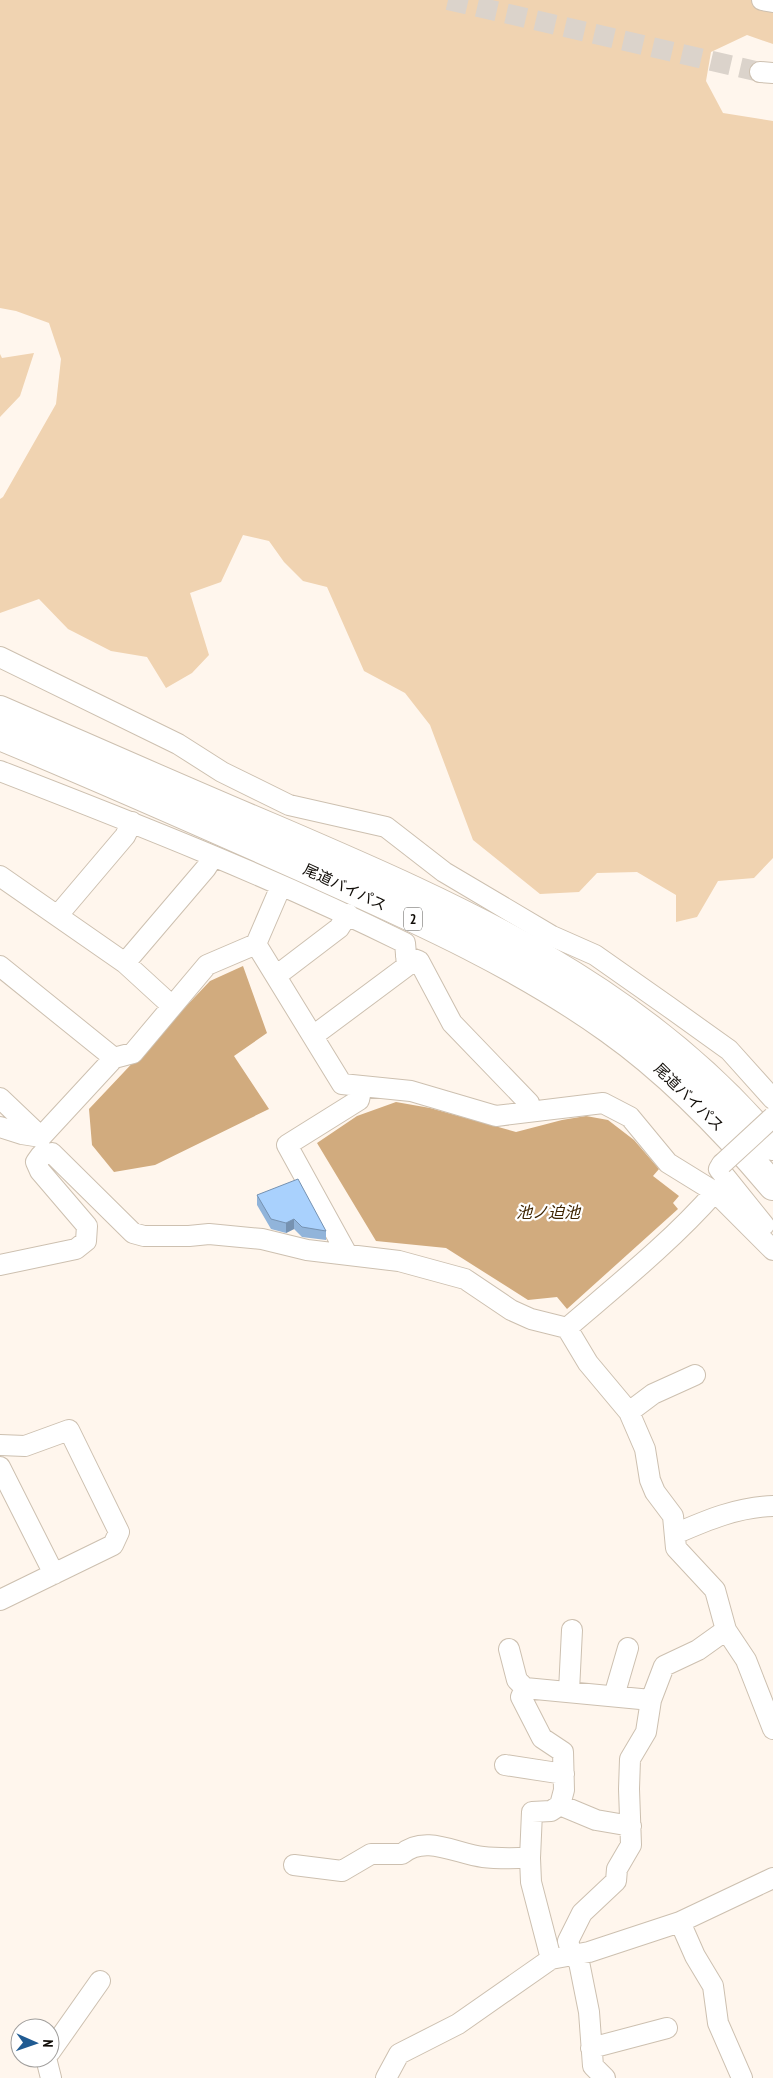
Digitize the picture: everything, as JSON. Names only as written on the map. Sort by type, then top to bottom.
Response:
[{"type":"highway","name":"尾道バイパス","points":[[4,718],[188,816],[376,901],[495,959],[554,992],[610,1029],[659,1068],[740,1147],[773,1186]]},
{"type":"highway","name":"尾道バイパス","points":[[4,718],[387,877],[507,936],[567,970],[676,1048],[720,1090],[773,1146]]},
{"type":"highway","points":[[0,750],[188,816]]},
{"type":"street","points":[[762,0],[773,2]]},
{"type":"street","points":[[0,657],[178,744],[222,772],[289,805],[386,827],[444,872],[552,936],[595,955],[670,1007],[729,1050],[773,1099]]},
{"type":"street","points":[[0,771],[132,822],[348,914],[405,943],[407,966],[313,1036]]},
{"type":"street","points":[[58,915],[125,836],[132,822]]},
{"type":"street","points":[[125,963],[214,857]]},
{"type":"street","points":[[0,876],[125,963],[172,1006]]},
{"type":"street","points":[[40,1137],[114,1058],[133,1053],[207,965],[256,944],[281,886]]},
{"type":"street","points":[[276,976],[339,928],[348,914]]},
{"type":"street","points":[[256,944],[342,1084],[411,1091],[496,1116],[602,1103],[630,1117],[668,1163],[714,1192],[773,1250]]},
{"type":"street","points":[[406,956],[419,961],[452,1022],[530,1103],[531,1112]]},
{"type":"street","points":[[0,966],[114,1058]]},
{"type":"street","points":[[347,1254],[287,1145],[359,1100],[362,1086]]},
{"type":"street","points":[[0,1098],[40,1137]]},
{"type":"street","points":[[773,1117],[722,1164],[719,1170],[773,1236]]},
{"type":"street","points":[[0,1127],[40,1137]]},
{"type":"street","points":[[0,1264],[76,1249],[86,1241],[87,1226],[40,1171],[36,1162],[41,1155],[52,1153],[133,1233],[144,1236],[209,1234],[262,1239],[307,1250],[399,1261],[465,1278],[511,1310],[531,1319],[567,1328],[588,1363],[629,1412],[644,1449],[650,1480],[655,1492],[673,1516],[676,1548],[715,1590],[726,1630],[746,1660],[767,1698],[773,1729]]},
{"type":"street","points":[[567,1328],[669,1238],[698,1211],[714,1192]]},
{"type":"street","points":[[629,1412],[653,1394],[695,1375]]},
{"type":"street","points":[[0,1452],[0,1445],[25,1446],[69,1430],[119,1532],[114,1545],[0,1600]]},
{"type":"street","points":[[0,1467],[54,1574]]},
{"type":"street","points":[[674,1534],[720,1515],[757,1507],[773,1506]]},
{"type":"street","points":[[569,1691],[572,1630]]},
{"type":"street","points":[[605,2078],[593,2066],[589,2012],[579,1962],[572,1955],[568,1941],[582,1912],[616,1881],[618,1869],[631,1845],[628,1789],[630,1759],[646,1732],[652,1700],[664,1666],[698,1650],[726,1630]]},
{"type":"street","points":[[614,1696],[628,1648]]},
{"type":"street","points":[[509,1649],[517,1680],[526,1688],[652,1700]]},
{"type":"street","points":[[526,1688],[521,1697],[542,1738],[563,1752],[564,1790],[560,1805],[551,1811],[532,1812],[530,1882],[550,1959]]},
{"type":"street","points":[[505,1765],[564,1774]]},
{"type":"street","points":[[560,1805],[596,1820],[631,1826]]},
{"type":"street","points":[[294,1865],[342,1871],[371,1854],[402,1854],[408,1849],[429,1844],[484,1857],[530,1858]]},
{"type":"street","points":[[386,2078],[400,2054],[458,2024],[550,1959],[589,1952],[680,1922],[773,1878]]},
{"type":"street","points":[[680,1922],[694,1956],[713,1986],[718,2023],[742,2078]]},
{"type":"street","points":[[60,2038],[100,1981]]},
{"type":"street","points":[[592,2048],[667,2028]]},
{"type":"shaded area","points":[[0,0],[773,0],[773,44],[747,35],[711,52],[706,81],[723,113],[773,121],[773,858],[754,878],[718,881],[697,917],[676,922],[676,895],[637,872],[597,873],[579,892],[540,894],[473,840],[430,725],[405,693],[364,671],[327,587],[303,581],[284,562],[269,541],[243,535],[221,582],[190,593],[209,655],[192,673],[166,688],[147,657],[111,651],[68,629],[39,599],[0,613],[0,499],[3,497],[56,404],[61,359],[49,323],[16,311],[0,308]]},
{"type":"shaded area","points":[[34,353],[20,396],[0,417],[0,354],[2,358]]},
{"type":"water","points":[[243,966],[267,1033],[234,1056],[269,1109],[155,1165],[114,1172],[92,1145],[89,1109],[210,981]]},
{"type":"water","name":"池ノ迫池","points":[[396,1102],[430,1108],[516,1132],[586,1116],[608,1120],[634,1140],[659,1169],[653,1176],[679,1196],[673,1203],[678,1209],[567,1309],[557,1297],[528,1300],[446,1248],[376,1241],[317,1143],[357,1116]]},
{"type":"building","points":[[298,1179],[326,1231],[302,1227],[294,1219],[286,1223],[271,1219],[257,1195]]},
{"type":"tunnel","points":[[448,0],[760,72]]}]
